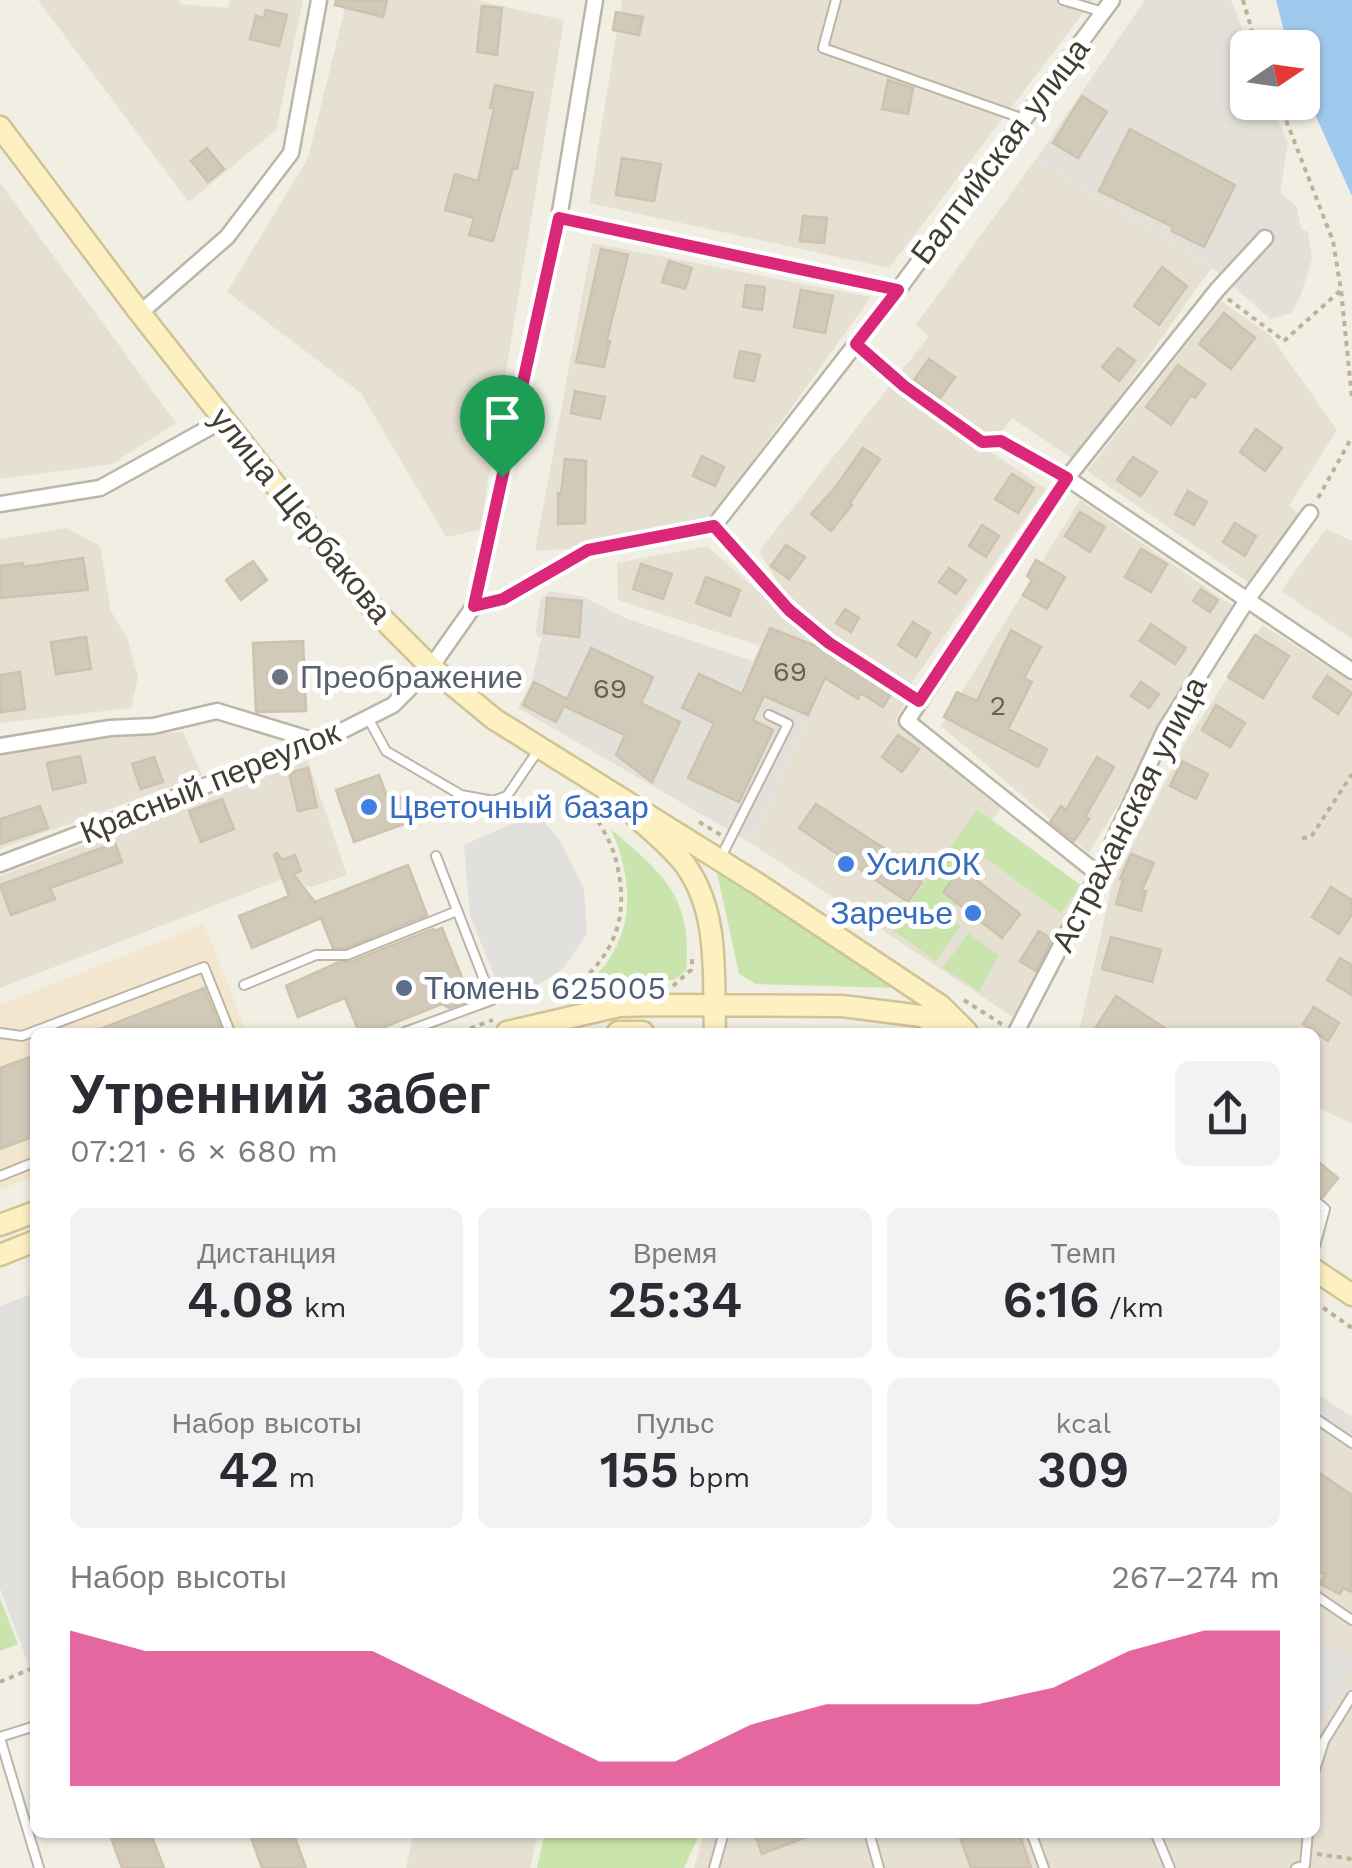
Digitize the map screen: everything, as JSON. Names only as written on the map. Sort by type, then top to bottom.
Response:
[{"type":"street","points":[[140,313],[227,237],[290,154],[319,0]]},
{"type":"street","name":"Красный переулок","points":[[0,864],[320,742],[393,706],[431,667],[474,606],[559,218],[595,0]]},
{"type":"street","name":"Балтийская улица","points":[[714,526],[898,290],[1108,6]]},
{"type":"street","name":"улица Щербакова","points":[[0,127],[140,313],[374,610],[431,667],[604,801],[720,859],[941,1006],[963,1028]]},
{"type":"street","points":[[559,218],[898,290]]},
{"type":"street","points":[[1098,874],[908,721],[1067,478],[1217,290],[1266,238]]},
{"type":"street","points":[[0,504],[100,488],[224,419]]},
{"type":"street","points":[[1001,441],[1067,478],[1352,671]]},
{"type":"street","name":"Астраханская улица","points":[[1018,1028],[1098,874],[1165,730],[1247,600],[1310,513]]},
{"type":"street","points":[[474,606],[503,599],[588,550],[714,526]]},
{"type":"street","points":[[0,746],[110,728],[152,726],[218,712],[320,742]]},
{"type":"street","points":[[604,801],[684,864],[700,889],[713,950],[715,1028]]},
{"type":"street","points":[[508,1023],[619,1006],[842,1006],[921,1016],[948,1028]]},
{"type":"street","points":[[0,1225],[30,1214]]},
{"type":"street","points":[[0,1255],[30,1243]]},
{"type":"street","points":[[1320,1273],[1352,1295]]},
{"type":"lane","points":[[836,0],[823,48],[1024,119]]},
{"type":"lane","points":[[1063,0],[1108,6]]},
{"type":"lane","points":[[720,859],[788,724],[769,714]]},
{"type":"lane","points":[[368,718],[386,750],[460,795],[493,801],[507,796],[539,749]]},
{"type":"lane","points":[[416,1028],[492,1000],[436,856]]},
{"type":"lane","points":[[244,985],[316,955],[347,955],[457,911]]},
{"type":"lane","points":[[43,1028],[204,967],[228,1028]]},
{"type":"lane","points":[[0,1033],[22,1036],[30,1033]]},
{"type":"lane","points":[[0,1176],[30,1164]]},
{"type":"lane","points":[[1320,1204],[1326,1209],[1320,1229]]},
{"type":"lane","points":[[1320,1421],[1352,1442]]},
{"type":"lane","points":[[1320,1598],[1352,1620]]},
{"type":"lane","points":[[1320,1754],[1352,1696]]},
{"type":"lane","points":[[30,1728],[0,1737],[30,1838]]},
{"type":"lane","points":[[30,1838],[39,1868]]},
{"type":"lane","points":[[714,1868],[722,1838]]},
{"type":"lane","points":[[870,1838],[878,1868]]},
{"type":"lane","points":[[1033,1838],[1044,1868]]},
{"type":"lane","points":[[1158,1838],[1170,1868]]},
{"type":"lane","points":[[1302,1867],[1308,1838]]},
{"type":"path","points":[[1243,0],[1252,30]]},
{"type":"path","points":[[1285,120],[1333,241],[1342,290],[1352,398]]},
{"type":"path","points":[[1217,290],[1284,340],[1342,290]]},
{"type":"path","points":[[856,344],[904,386],[982,442],[1001,441]]},
{"type":"path","points":[[1310,513],[1352,437]]},
{"type":"path","points":[[714,526],[789,610],[829,643],[919,701]]},
{"type":"path","points":[[1302,838],[1311,837],[1352,774]]},
{"type":"path","points":[[560,999],[595,970],[616,940],[622,901],[615,855],[584,797],[604,801]]},
{"type":"path","points":[[668,987],[678,984],[691,970],[694,950]]},
{"type":"path","points":[[543,1004],[574,996]]},
{"type":"path","points":[[482,1028],[508,1023]]},
{"type":"path","points":[[1320,1306],[1352,1328]]},
{"type":"path","points":[[0,1682],[30,1669]]},
{"type":"path","points":[[1308,1852],[1352,1859]]},
{"type":"shaded area","points":[[38,0],[178,0],[181,4],[228,8],[230,0],[303,0],[276,130],[189,202]]},
{"type":"shaded area","points":[[347,0],[475,0],[564,20],[480,530],[446,537],[361,393],[227,292],[308,158]]},
{"type":"shaded area","points":[[622,0],[1093,0],[889,268],[589,203]]},
{"type":"shaded area","points":[[1145,0],[1231,0],[1242,30],[1230,30],[1230,120],[1278,120],[1288,143],[1280,193],[1297,207],[1301,229],[1308,232],[1312,258],[1291,313],[1270,319],[1212,267],[1036,159]]},
{"type":"shaded area","points":[[1036,159],[1212,267],[1074,460],[1012,418],[988,450],[1046,489],[909,687],[794,609],[759,551],[929,336],[916,325]]},
{"type":"shaded area","points":[[0,183],[176,423],[112,464],[0,479]]},
{"type":"shaded area","points":[[592,243],[871,297],[711,519],[587,541],[581,548],[535,551]]},
{"type":"shaded area","points":[[1221,301],[1270,335],[1337,430],[1289,506],[1303,517],[1255,587],[1087,471]]},
{"type":"shaded area","points":[[1080,500],[1237,609],[1089,853],[941,726]]},
{"type":"shaded area","points":[[67,528],[100,546],[111,611],[128,640],[138,678],[131,708],[0,723],[0,539]]},
{"type":"shaded area","points":[[1326,529],[1352,541],[1352,639],[1281,591]]},
{"type":"shaded area","points":[[707,546],[817,643],[770,625],[760,646],[618,600],[617,563]]},
{"type":"shaded area","points":[[551,591],[584,597],[625,618],[753,661],[770,624],[839,653],[751,843],[518,708],[531,683],[542,637],[535,635],[541,598]]},
{"type":"shaded area","points":[[1262,625],[1352,682],[1352,1124],[1320,1108],[1320,1028],[1080,1028],[1112,885],[1187,740]]},
{"type":"shaded area","points":[[839,653],[906,701],[895,721],[1000,808],[993,820],[1081,886],[1085,903],[1019,1021],[751,843]]},
{"type":"shaded area","points":[[183,732],[202,775],[0,849],[0,754],[113,735]]},
{"type":"shaded area","points":[[308,761],[347,875],[311,887],[280,880],[0,988],[0,876]]},
{"type":"shaded area","points":[[536,813],[559,839],[584,889],[587,934],[563,969],[531,989],[504,999],[470,916],[464,845]]},
{"type":"shaded area","points":[[204,924],[245,1028],[30,1028],[30,1178],[0,1190],[0,1005]]},
{"type":"shaded area","points":[[30,1295],[29,1666],[0,1588],[0,1306]]},
{"type":"shaded area","points":[[1320,1395],[1352,1417],[1352,1868],[694,1868],[703,1838],[1320,1838]]},
{"type":"shaded area","points":[[1320,1400],[1352,1422],[1352,1452],[1320,1430]]},
{"type":"shaded area","points":[[1323,1642],[1352,1661],[1352,1670],[1320,1724]]},
{"type":"shaded area","points":[[413,1838],[537,1838],[530,1868],[406,1868]]},
{"type":"green space","points":[[977,810],[1081,885],[1061,913],[973,849],[941,893],[957,905],[949,918],[961,926],[936,961],[891,929]]},
{"type":"green space","points":[[611,829],[659,874],[679,905],[685,924],[686,971],[674,980],[621,982],[581,989],[612,954],[626,915],[625,873]]},
{"type":"green space","points":[[716,868],[897,988],[756,984],[739,974]]},
{"type":"green space","points":[[968,933],[999,955],[979,991],[943,968]]},
{"type":"green space","points":[[0,1598],[18,1644],[0,1651]]},
{"type":"green space","points":[[544,1838],[697,1838],[684,1868],[537,1868]]},
{"type":"water","points":[[1276,0],[1352,0],[1352,196],[1318,120],[1320,30],[1284,30]]},
{"type":"building","points":[[336,0],[387,0],[383,17],[335,5]]},
{"type":"building","points":[[482,6],[502,8],[497,55],[477,52]]},
{"type":"building","points":[[266,10],[287,15],[279,46],[250,39],[256,16],[264,18]]},
{"type":"building","points":[[616,12],[643,17],[639,35],[613,30]]},
{"type":"building","points":[[888,80],[913,88],[908,114],[882,109]]},
{"type":"building","points":[[495,85],[533,93],[517,169],[513,168],[493,241],[469,235],[474,218],[445,210],[455,174],[478,181],[494,108],[490,108]]},
{"type":"building","points":[[1082,96],[1107,112],[1078,158],[1053,143]]},
{"type":"building","points":[[1130,129],[1235,185],[1204,247],[1172,231],[1173,227],[1099,191]]},
{"type":"building","points":[[207,148],[224,169],[208,182],[191,161]]},
{"type":"building","points":[[622,158],[661,164],[654,201],[616,195]]},
{"type":"building","points":[[803,216],[827,218],[824,243],[800,241]]},
{"type":"building","points":[[601,249],[628,255],[604,367],[576,362]]},
{"type":"building","points":[[669,261],[692,268],[685,289],[662,282]]},
{"type":"building","points":[[1162,267],[1187,286],[1159,325],[1134,306]]},
{"type":"building","points":[[746,285],[765,287],[762,310],[743,307]]},
{"type":"building","points":[[801,290],[833,296],[825,333],[794,327]]},
{"type":"building","points":[[1224,313],[1255,338],[1231,369],[1199,344]]},
{"type":"building","points":[[1118,348],[1135,361],[1119,381],[1102,367]]},
{"type":"building","points":[[740,351],[760,355],[754,381],[734,377]]},
{"type":"building","points":[[929,359],[955,377],[940,398],[914,380]]},
{"type":"building","points":[[1178,365],[1205,384],[1195,398],[1191,395],[1171,425],[1146,407]]},
{"type":"building","points":[[575,391],[605,397],[600,419],[571,413]]},
{"type":"building","points":[[1256,429],[1282,448],[1265,471],[1240,452]]},
{"type":"building","points":[[863,448],[880,459],[831,531],[811,514]]},
{"type":"building","points":[[702,456],[724,467],[715,486],[693,476]]},
{"type":"building","points":[[1133,457],[1157,472],[1141,496],[1117,480]]},
{"type":"building","points":[[565,459],[586,461],[585,523],[558,524],[558,493]]},
{"type":"building","points":[[1012,474],[1034,488],[1018,513],[995,499]]},
{"type":"building","points":[[1188,491],[1207,502],[1194,525],[1175,514]]},
{"type":"building","points":[[1080,512],[1105,527],[1090,552],[1065,536]]},
{"type":"building","points":[[1235,523],[1256,536],[1245,556],[1223,542]]},
{"type":"building","points":[[982,525],[999,536],[986,557],[969,546]]},
{"type":"building","points":[[786,545],[805,557],[789,579],[771,566]]},
{"type":"building","points":[[1141,549],[1167,564],[1151,592],[1125,577]]},
{"type":"building","points":[[83,558],[88,590],[0,598],[0,566],[23,563],[23,567]]},
{"type":"building","points":[[1036,560],[1065,577],[1047,609],[1023,595],[1032,580],[1027,576]]},
{"type":"building","points":[[253,561],[267,580],[241,600],[226,580]]},
{"type":"building","points":[[641,564],[672,574],[663,599],[633,589]]},
{"type":"building","points":[[949,568],[966,580],[956,594],[939,582]]},
{"type":"building","points":[[706,577],[740,590],[730,616],[696,603]]},
{"type":"building","points":[[1201,589],[1218,600],[1210,612],[1193,601]]},
{"type":"building","points":[[547,598],[582,601],[579,637],[544,633]]},
{"type":"building","points":[[845,609],[859,618],[851,632],[836,623]]},
{"type":"building","points":[[913,622],[930,633],[916,657],[898,645]]},
{"type":"building","points":[[1151,624],[1186,648],[1175,664],[1140,641]]},
{"type":"building","points":[[770,628],[836,654],[893,691],[883,707],[861,693],[858,699],[825,678],[808,715],[764,696],[753,720],[773,730],[739,802],[688,778],[714,723],[682,708],[699,674],[742,694]]},
{"type":"building","points":[[1011,630],[1041,647],[1024,678],[1032,682],[1008,729],[1047,749],[1038,767],[944,717],[957,692],[977,701]]},
{"type":"building","points":[[1255,635],[1289,656],[1263,698],[1228,677]]},
{"type":"building","points":[[86,637],[91,669],[56,674],[51,642]]},
{"type":"building","name":"Преображение","points":[[303,641],[306,711],[256,712],[253,643]]},
{"type":"building","points":[[591,648],[653,677],[641,703],[680,722],[652,782],[616,755],[625,735],[564,706],[556,722],[523,705],[534,682],[567,699]]},
{"type":"building","points":[[20,672],[25,709],[1,712],[0,675]]},
{"type":"building","points":[[1327,676],[1352,693],[1338,714],[1313,697]]},
{"type":"building","points":[[1141,682],[1159,694],[1149,708],[1131,696]]},
{"type":"building","points":[[1216,705],[1245,723],[1230,747],[1202,730]]},
{"type":"building","points":[[898,735],[919,749],[902,772],[882,757]]},
{"type":"building","points":[[80,756],[86,782],[53,790],[47,763]]},
{"type":"building","points":[[154,757],[163,782],[141,789],[132,764]]},
{"type":"building","points":[[1097,757],[1114,767],[1074,841],[1050,822],[1061,806],[1066,810]]},
{"type":"building","points":[[1182,761],[1208,774],[1196,799],[1170,786]]},
{"type":"building","points":[[308,768],[317,807],[298,811],[289,773]]},
{"type":"building","points":[[379,775],[389,802],[404,796],[413,821],[354,842],[336,790]]},
{"type":"building","points":[[222,799],[234,829],[201,842],[189,811]]},
{"type":"building","points":[[816,804],[891,853],[888,858],[922,882],[908,902],[799,828]]},
{"type":"building","points":[[40,806],[48,828],[0,844],[0,819]]},
{"type":"building","points":[[115,843],[122,862],[50,888],[55,899],[11,915],[0,885]]},
{"type":"building","points":[[277,853],[282,860],[295,855],[301,871],[293,874],[315,902],[408,865],[427,915],[346,948],[333,948],[321,918],[252,948],[239,916],[289,896],[274,855]]},
{"type":"building","points":[[1131,854],[1154,863],[1142,890],[1146,891],[1141,911],[1116,904],[1123,880],[1120,879]]},
{"type":"building","points":[[961,868],[1020,914],[1002,938],[943,892]]},
{"type":"building","points":[[1331,887],[1352,900],[1352,914],[1339,934],[1312,917]]},
{"type":"building","points":[[442,928],[471,1000],[449,1008],[442,1004],[382,1028],[357,1028],[345,998],[298,1017],[286,986],[339,962],[350,962]]},
{"type":"building","points":[[1039,931],[1052,939],[1036,971],[1020,961]]},
{"type":"building","points":[[1111,937],[1161,950],[1152,982],[1102,969]]},
{"type":"building","points":[[1340,958],[1352,965],[1352,995],[1327,980]]},
{"type":"building","points":[[204,988],[220,1028],[103,1028]]},
{"type":"building","points":[[1116,996],[1165,1028],[1098,1028]]},
{"type":"building","points":[[1314,1007],[1339,1023],[1328,1041],[1320,1036],[1320,1028],[1303,1024]]},
{"type":"building","points":[[30,1057],[30,1138],[0,1149],[0,1068]]},
{"type":"building","points":[[1320,1163],[1338,1178],[1320,1197]]},
{"type":"building","points":[[1320,1473],[1352,1495],[1352,1592],[1343,1588],[1340,1594],[1320,1584],[1325,1574],[1320,1572]]},
{"type":"building","points":[[111,1838],[152,1838],[164,1868],[122,1868]]},
{"type":"building","points":[[251,1838],[295,1838],[306,1868],[262,1868]]},
{"type":"building","points":[[756,1838],[804,1838],[762,1854]]},
{"type":"building","points":[[960,1838],[1021,1838],[1031,1868],[971,1868]]},
{"type":"place","name":"Преображение","points":[[280,677]]},
{"type":"place","name":"Цветочный базар","points":[[369,807]]},
{"type":"place","name":"УсилОК","points":[[846,864]]},
{"type":"place","name":"Заречье","points":[[973,913]]},
{"type":"place","name":"Тюмень 625005","points":[[404,988]]},
{"type":"route","points":[[559,218],[898,290],[856,344],[904,386],[982,442],[1001,441],[1067,478],[919,701],[829,643],[789,610],[714,526],[588,550],[503,599],[474,606],[502,477],[559,218]]}]
